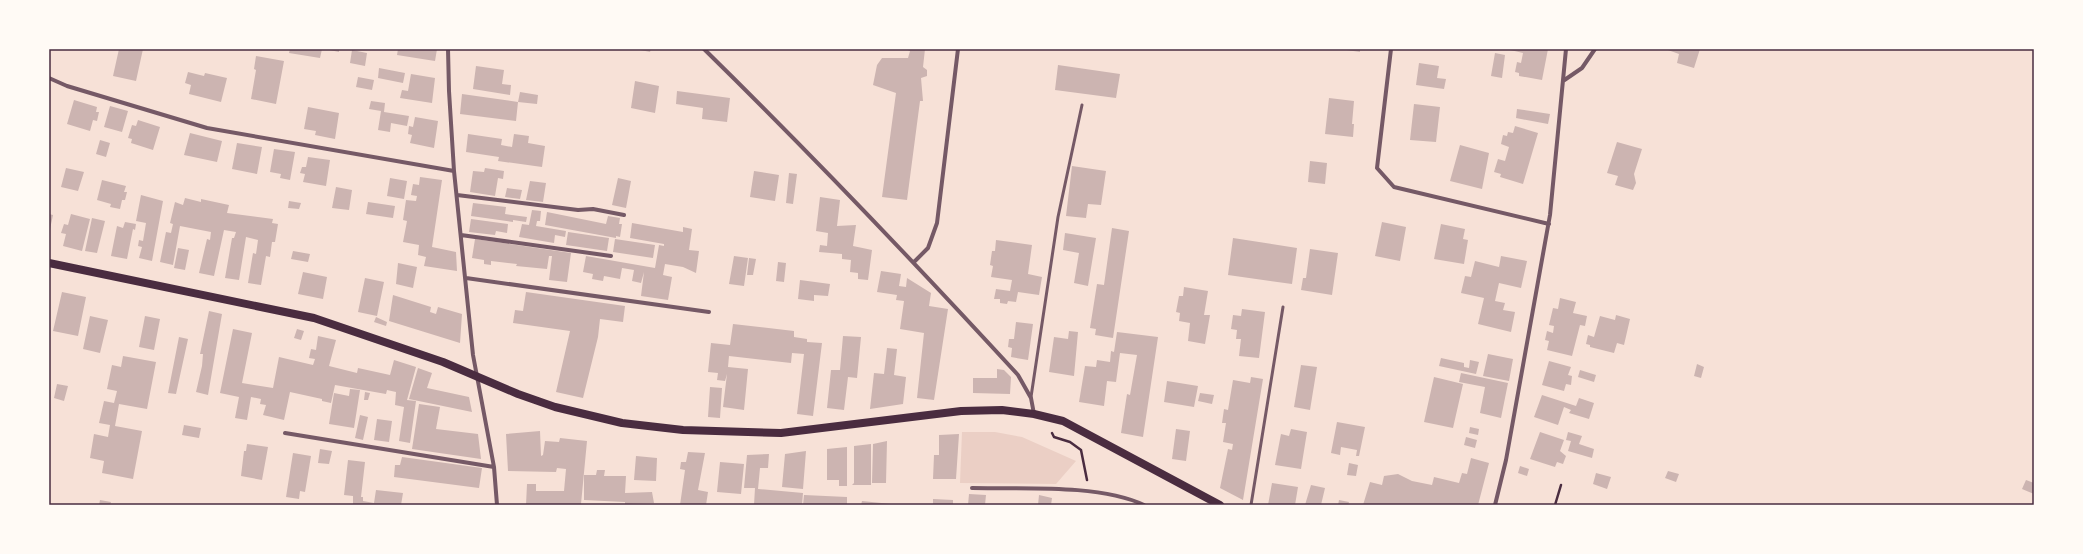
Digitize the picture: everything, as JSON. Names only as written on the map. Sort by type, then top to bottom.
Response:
[{"type":"main road","points":[[49,263],[308,316],[425,355],[518,394],[572,412],[622,423],[683,430],[782,433],[961,411],[987,410],[1034,414],[1063,422],[1220,505]]},
{"type":"street","points":[[448,49],[448,91],[454,171],[473,355],[494,467],[497,505]]},
{"type":"street","points":[[704,49],[798,141],[914,262],[1018,375],[1031,398],[1034,414]]},
{"type":"street","points":[[914,262],[928,248],[936,223],[958,49]]},
{"type":"street","points":[[1392,49],[1377,168],[1394,187],[1549,224]]},
{"type":"street","points":[[1495,505],[1506,460],[1549,224],[1566,49]]},
{"type":"street","points":[[1564,81],[1582,68],[1595,49]]},
{"type":"street","points":[[49,78],[67,86],[207,128],[454,171]]},
{"type":"street","points":[[457,195],[578,210],[593,209],[624,215]]},
{"type":"street","points":[[461,235],[611,256]]},
{"type":"street","points":[[466,278],[709,312]]},
{"type":"street","points":[[285,433],[494,467]]},
{"type":"street","points":[[972,488],[1075,490],[1132,499],[1144,505]]},
{"type":"lane","points":[[1031,398],[1058,217],[1082,105]]},
{"type":"lane","points":[[1251,505],[1284,306]]},
{"type":"path","points":[[1081,450],[1084,464]]},
{"type":"path","points":[[1555,505],[1561,485]]},
{"type":"shaded area","points":[[962,432],[995,432],[1022,437],[1076,461],[1056,484],[960,483]]},
{"type":"building","points":[[119,49],[143,49],[136,81],[113,76]]},
{"type":"building","points":[[290,49],[322,49],[320,58],[289,53]]},
{"type":"building","points":[[325,49],[339,49],[339,52]]},
{"type":"building","points":[[398,49],[437,49],[435,61],[397,55]]},
{"type":"building","points":[[636,49],[651,49],[650,52]]},
{"type":"building","points":[[905,49],[925,49],[923,67],[927,70],[927,76],[921,78],[923,101],[920,101],[907,200],[882,197],[896,93],[873,85],[877,65],[882,58],[908,58],[910,51]]},
{"type":"building","points":[[1340,49],[1360,49],[1360,52]]},
{"type":"building","points":[[1506,49],[1548,49],[1542,80],[1519,76],[1519,73],[1515,72],[1517,62],[1521,63],[1523,53]]},
{"type":"building","points":[[1665,49],[1700,49],[1694,68],[1677,63],[1679,54]]},
{"type":"building","points":[[352,50],[367,53],[365,66],[350,63]]},
{"type":"building","points":[[1495,53],[1505,55],[1502,78],[1491,76]]},
{"type":"building","points":[[256,56],[284,61],[276,104],[251,99],[256,70],[254,69]]},
{"type":"building","points":[[1419,63],[1439,66],[1437,78],[1446,79],[1444,89],[1416,85]]},
{"type":"building","points":[[1058,65],[1120,74],[1116,98],[1055,90]]},
{"type":"building","points":[[476,66],[504,70],[502,84],[511,85],[510,95],[473,89]]},
{"type":"building","points":[[379,68],[405,73],[403,83],[378,78]]},
{"type":"building","points":[[188,72],[204,76],[205,73],[227,78],[221,102],[189,94],[191,85],[185,83]]},
{"type":"building","points":[[411,74],[435,78],[432,103],[400,98],[402,90],[408,91]]},
{"type":"building","points":[[358,77],[374,80],[372,90],[356,87]]},
{"type":"building","points":[[635,81],[659,86],[655,113],[631,108]]},
{"type":"building","points":[[677,91],[730,98],[727,122],[702,119],[703,108],[676,104]]},
{"type":"building","points":[[520,92],[538,95],[537,104],[518,102]]},
{"type":"building","points":[[462,94],[518,102],[516,121],[460,114]]},
{"type":"building","points":[[1329,98],[1354,101],[1352,124],[1354,124],[1353,137],[1325,134]]},
{"type":"building","points":[[74,100],[97,107],[96,112],[99,112],[97,121],[93,120],[90,131],[67,124]]},
{"type":"building","points":[[371,101],[385,103],[384,112],[409,116],[407,126],[391,123],[390,132],[378,130],[381,111],[369,109]]},
{"type":"building","points":[[1414,104],[1440,107],[1436,142],[1410,140]]},
{"type":"building","points":[[110,106],[128,111],[122,132],[104,127]]},
{"type":"building","points":[[308,107],[339,113],[335,139],[315,135],[316,131],[304,129]]},
{"type":"building","points":[[1517,109],[1550,114],[1548,124],[1516,118]]},
{"type":"building","points":[[415,117],[438,121],[434,148],[410,143],[412,135],[408,134],[409,126],[413,127]]},
{"type":"building","points":[[138,120],[160,127],[153,150],[131,143],[132,139],[128,138],[132,125],[136,126]]},
{"type":"building","points":[[1515,126],[1538,133],[1523,184],[1500,177],[1501,174],[1494,172],[1498,159],[1505,161],[1509,147],[1501,144],[1503,135],[1507,136],[1508,132],[1513,133]]},
{"type":"building","points":[[190,133],[222,141],[217,162],[184,155]]},
{"type":"building","points":[[468,134],[502,139],[501,145],[512,147],[514,134],[529,136],[528,143],[545,146],[542,167],[498,161],[499,157],[466,152]]},
{"type":"building","points":[[100,140],[110,143],[106,157],[96,154]]},
{"type":"building","points":[[1617,142],[1642,149],[1634,174],[1636,183],[1633,190],[1615,185],[1618,176],[1607,173]]},
{"type":"building","points":[[237,143],[262,147],[257,174],[232,169]]},
{"type":"building","points":[[1460,145],[1489,153],[1482,189],[1450,181]]},
{"type":"building","points":[[274,149],[295,152],[290,180],[280,178],[281,174],[270,172]]},
{"type":"building","points":[[308,157],[330,160],[326,186],[303,182],[305,174],[300,173],[302,167],[306,167]]},
{"type":"building","points":[[1310,161],[1327,163],[1325,184],[1308,182]]},
{"type":"building","points":[[1072,166],[1106,171],[1101,205],[1088,204],[1086,218],[1066,216]]},
{"type":"building","points":[[66,168],[84,172],[78,191],[61,187]]},
{"type":"building","points":[[485,168],[504,171],[503,179],[498,178],[495,196],[470,192],[473,171],[484,172]]},
{"type":"building","points":[[754,171],[779,175],[775,201],[750,197]]},
{"type":"building","points":[[789,173],[797,174],[793,204],[786,203]]},
{"type":"building","points":[[420,177],[442,180],[432,247],[456,252],[457,271],[424,266],[426,257],[418,255],[419,245],[403,242],[407,221],[403,220],[406,200],[416,201],[417,196],[411,195],[413,184],[419,185]]},
{"type":"building","points":[[390,178],[407,181],[404,199],[387,196]]},
{"type":"building","points":[[618,178],[631,181],[626,208],[612,205]]},
{"type":"building","points":[[102,180],[126,186],[124,192],[127,192],[125,200],[122,200],[120,209],[110,207],[111,204],[97,200]]},
{"type":"building","points":[[530,181],[546,183],[543,202],[526,200]]},
{"type":"building","points":[[336,187],[352,190],[349,210],[332,208]]},
{"type":"building","points":[[507,188],[522,190],[520,199],[505,197]]},
{"type":"building","points":[[141,195],[163,201],[152,261],[139,258],[142,247],[138,246],[139,240],[143,241],[146,223],[136,221]]},
{"type":"building","points":[[820,197],[840,200],[837,226],[856,225],[853,246],[872,250],[868,280],[858,279],[858,273],[850,272],[851,260],[842,259],[842,254],[819,252],[820,245],[827,246],[828,233],[816,231]]},
{"type":"building","points":[[185,198],[201,202],[201,199],[229,205],[227,213],[273,219],[272,223],[278,224],[275,242],[272,242],[270,257],[266,256],[261,285],[248,283],[253,253],[256,254],[258,240],[246,237],[239,280],[225,278],[232,238],[234,238],[236,232],[224,230],[214,276],[199,273],[207,239],[210,240],[211,232],[180,226],[173,265],[160,262],[166,232],[171,233],[173,224],[170,223],[175,202],[183,205]]},
{"type":"building","points":[[289,201],[301,203],[299,209],[288,208]]},
{"type":"building","points":[[368,202],[395,206],[393,218],[366,214]]},
{"type":"building","points":[[473,203],[506,207],[505,214],[527,217],[526,222],[513,220],[513,222],[471,216]]},
{"type":"building","points":[[532,210],[541,211],[540,221],[537,221],[536,226],[566,231],[565,237],[555,235],[554,243],[519,237],[522,224],[529,225]]},
{"type":"building","points":[[547,212],[606,224],[608,216],[620,218],[619,224],[622,224],[620,237],[616,236],[616,238],[545,225]]},
{"type":"building","points":[[49,214],[53,215],[50,229],[49,229]]},
{"type":"building","points":[[71,214],[90,219],[82,251],[63,246],[66,234],[61,233],[64,224],[68,225]]},
{"type":"building","points":[[92,218],[105,221],[97,253],[85,251]]},
{"type":"building","points":[[471,219],[508,224],[507,233],[496,231],[495,235],[469,232]]},
{"type":"building","points":[[125,222],[136,224],[135,230],[133,229],[127,259],[111,256],[117,226],[123,228]]},
{"type":"building","points":[[1382,222],[1406,227],[1400,261],[1375,256]]},
{"type":"building","points":[[632,223],[683,232],[683,227],[692,229],[689,250],[699,251],[696,273],[683,267],[665,264],[663,275],[672,277],[668,300],[641,296],[644,272],[641,283],[632,281],[634,270],[622,268],[620,279],[604,276],[603,281],[592,279],[593,274],[583,272],[586,256],[655,268],[659,245],[664,246],[664,244],[630,238]]},
{"type":"building","points":[[1441,224],[1465,229],[1463,239],[1468,240],[1464,264],[1434,259]]},
{"type":"building","points":[[1112,228],[1129,231],[1113,338],[1095,335],[1096,329],[1090,328],[1097,284],[1104,285]]},
{"type":"building","points":[[568,232],[609,238],[607,251],[566,245]]},
{"type":"building","points":[[1065,233],[1096,238],[1088,286],[1074,283],[1079,253],[1063,250]]},
{"type":"building","points":[[1233,238],[1297,248],[1292,284],[1228,275]]},
{"type":"building","points":[[475,239],[571,253],[567,282],[549,280],[552,256],[549,256],[547,269],[516,266],[517,264],[491,261],[491,265],[484,264],[484,260],[472,258]]},
{"type":"building","points":[[615,239],[655,245],[653,258],[613,252]]},
{"type":"building","points":[[996,240],[1032,245],[1028,274],[1042,277],[1039,295],[1018,292],[1016,302],[1008,301],[1007,304],[1000,303],[1000,299],[994,299],[996,289],[1010,291],[1012,280],[991,277],[993,266],[990,265],[992,251],[995,251]]},
{"type":"building","points":[[178,248],[189,250],[185,270],[174,268]]},
{"type":"building","points":[[1310,249],[1338,253],[1332,295],[1301,290],[1303,278],[1306,278]]},
{"type":"building","points":[[293,251],[310,254],[308,262],[291,259]]},
{"type":"building","points":[[734,256],[748,258],[744,286],[729,284]]},
{"type":"building","points":[[1501,256],[1527,261],[1521,288],[1499,283],[1495,301],[1505,303],[1503,310],[1515,312],[1511,332],[1478,324],[1484,298],[1461,293],[1465,276],[1471,277],[1475,261],[1499,267]]},
{"type":"building","points":[[749,258],[756,259],[753,275],[747,275]]},
{"type":"building","points":[[778,262],[786,263],[784,282],[776,281]]},
{"type":"building","points":[[398,263],[417,267],[413,288],[396,284]]},
{"type":"building","points":[[881,271],[901,274],[899,286],[906,287],[907,278],[931,293],[929,306],[948,309],[934,400],[917,398],[924,333],[900,329],[904,301],[896,300],[897,295],[877,292]]},
{"type":"building","points":[[303,272],[327,277],[323,299],[298,294]]},
{"type":"building","points":[[365,278],[384,282],[377,316],[358,312]]},
{"type":"building","points":[[800,280],[830,284],[828,296],[814,295],[814,301],[798,299]]},
{"type":"building","points":[[1184,287],[1208,291],[1204,315],[1210,315],[1205,344],[1188,341],[1190,323],[1179,321],[1180,313],[1176,312],[1179,296],[1183,296]]},
{"type":"building","points":[[62,292],[86,297],[78,336],[53,331]]},
{"type":"building","points":[[526,292],[625,306],[623,322],[600,319],[598,337],[583,398],[556,392],[570,331],[513,323],[515,310],[523,311]]},
{"type":"building","points":[[393,295],[431,307],[430,312],[436,314],[438,307],[462,314],[460,343],[389,321]]},
{"type":"building","points":[[1560,298],[1576,302],[1573,313],[1587,316],[1585,326],[1580,325],[1572,356],[1547,350],[1549,341],[1545,340],[1547,331],[1553,333],[1554,326],[1549,325],[1553,308],[1558,309]]},
{"type":"building","points":[[1242,309],[1265,312],[1259,358],[1239,356],[1241,339],[1236,339],[1237,330],[1231,329],[1233,315],[1241,316]]},
{"type":"building","points":[[209,311],[222,314],[208,395],[196,392],[202,366],[203,354],[200,354]]},
{"type":"building","points":[[1616,315],[1630,319],[1624,345],[1617,343],[1614,353],[1590,347],[1590,345],[1586,344],[1588,335],[1594,337],[1600,316],[1615,320]]},
{"type":"building","points":[[90,316],[108,320],[100,353],[83,349]]},
{"type":"building","points":[[145,316],[160,319],[154,350],[139,347]]},
{"type":"building","points":[[376,317],[387,322],[386,326],[374,322]]},
{"type":"building","points":[[1016,322],[1033,324],[1028,360],[1011,357],[1012,348],[1008,347],[1009,339],[1014,339]]},
{"type":"building","points":[[733,324],[794,331],[794,337],[807,339],[807,342],[822,343],[813,416],[797,414],[804,354],[792,353],[791,363],[729,356],[728,367],[748,369],[744,410],[723,407],[727,374],[725,381],[717,380],[718,373],[708,372],[711,343],[730,345]]},
{"type":"building","points":[[233,329],[252,333],[242,383],[273,388],[279,357],[313,365],[315,359],[309,358],[311,349],[316,350],[318,336],[336,340],[329,366],[357,373],[358,368],[390,375],[394,360],[416,367],[407,400],[416,401],[410,443],[399,441],[404,407],[395,405],[396,392],[387,390],[386,394],[335,385],[331,403],[322,401],[322,399],[290,392],[284,420],[263,415],[266,405],[260,404],[261,399],[251,397],[247,420],[235,418],[239,397],[220,393]]},
{"type":"building","points":[[297,329],[304,331],[301,340],[294,338]]},
{"type":"building","points":[[1069,331],[1078,332],[1074,376],[1049,372],[1054,337],[1068,339]]},
{"type":"building","points":[[1117,332],[1158,337],[1143,437],[1121,433],[1127,394],[1130,395],[1137,355],[1120,353],[1116,382],[1107,381],[1104,406],[1079,402],[1085,366],[1096,367],[1097,360],[1110,362],[1111,351],[1114,352]]},
{"type":"building","points":[[843,336],[861,337],[857,378],[848,377],[844,410],[827,408],[831,370],[840,370]]},
{"type":"building","points":[[179,337],[188,339],[176,394],[168,393]]},
{"type":"building","points":[[887,348],[897,349],[894,375],[906,377],[903,404],[870,409],[874,373],[884,374]]},
{"type":"building","points":[[1488,354],[1513,359],[1509,381],[1483,376]]},
{"type":"building","points":[[123,356],[156,362],[147,409],[119,404],[115,426],[142,431],[133,479],[102,473],[104,461],[90,458],[94,434],[108,437],[110,425],[99,423],[104,401],[114,403],[117,391],[107,389],[112,365],[121,367]]},
{"type":"building","points":[[1441,358],[1464,363],[1464,367],[1469,368],[1470,360],[1479,362],[1476,374],[1439,366]]},
{"type":"building","points":[[1549,361],[1571,367],[1568,375],[1572,376],[1571,385],[1566,384],[1564,391],[1542,385]]},
{"type":"building","points":[[1697,364],[1704,367],[1701,378],[1694,376]]},
{"type":"building","points":[[1301,365],[1317,367],[1310,410],[1294,407]]},
{"type":"building","points":[[418,368],[432,373],[427,388],[469,397],[472,412],[409,399]]},
{"type":"building","points":[[997,369],[1004,370],[1011,377],[1010,394],[973,393],[973,378],[997,378]]},
{"type":"building","points":[[1580,370],[1596,375],[1594,382],[1578,377]]},
{"type":"building","points":[[1461,373],[1508,383],[1501,418],[1480,413],[1485,387],[1459,382]]},
{"type":"building","points":[[1251,377],[1263,379],[1243,500],[1220,488],[1228,449],[1232,450],[1233,444],[1223,442],[1226,423],[1222,423],[1224,409],[1228,410],[1233,380],[1250,383]]},
{"type":"building","points":[[1434,377],[1463,384],[1453,428],[1424,422]]},
{"type":"building","points":[[1167,381],[1198,386],[1194,407],[1164,402]]},
{"type":"building","points":[[57,384],[68,386],[64,401],[54,398]]},
{"type":"building","points":[[710,387],[722,388],[720,418],[708,417]]},
{"type":"building","points":[[350,389],[360,390],[354,428],[329,424],[334,393],[349,396]]},
{"type":"building","points":[[365,392],[370,393],[368,400],[364,400]]},
{"type":"building","points":[[1200,393],[1214,395],[1212,404],[1198,401]]},
{"type":"building","points":[[1542,395],[1576,406],[1579,398],[1594,403],[1589,419],[1569,413],[1571,410],[1564,407],[1558,425],[1534,417]]},
{"type":"building","points":[[419,404],[440,407],[436,429],[478,434],[481,459],[412,449]]},
{"type":"building","points":[[360,415],[368,417],[363,440],[355,438]]},
{"type":"building","points":[[377,419],[392,421],[389,442],[374,440]]},
{"type":"building","points":[[1337,422],[1365,427],[1359,456],[1356,456],[1357,450],[1341,447],[1340,455],[1331,453]]},
{"type":"building","points":[[184,425],[201,428],[199,438],[182,435]]},
{"type":"building","points":[[1470,427],[1479,429],[1478,435],[1469,433]]},
{"type":"building","points":[[1176,429],[1190,431],[1186,461],[1172,459]]},
{"type":"building","points":[[1291,429],[1307,432],[1301,469],[1275,465],[1281,434],[1289,436]]},
{"type":"building","points":[[540,431],[541,456],[543,455],[545,441],[559,442],[560,438],[587,441],[581,504],[526,505],[527,484],[536,484],[536,491],[564,491],[566,469],[557,468],[556,472],[508,471],[506,434]]},
{"type":"building","points":[[1540,432],[1564,440],[1560,451],[1566,456],[1563,464],[1557,462],[1555,467],[1530,459]]},
{"type":"building","points":[[1568,432],[1582,436],[1579,444],[1594,449],[1592,458],[1568,451],[1571,441],[1566,440]]},
{"type":"building","points":[[959,434],[956,479],[933,479],[934,455],[939,455],[939,435]]},
{"type":"building","points":[[1466,437],[1477,440],[1475,448],[1464,445]]},
{"type":"building","points":[[887,441],[886,483],[872,483],[873,444]]},
{"type":"building","points":[[247,444],[268,447],[262,480],[241,476],[244,451],[246,451]]},
{"type":"building","points":[[871,444],[871,485],[852,485],[854,483],[854,446]]},
{"type":"building","points":[[847,447],[847,486],[839,486],[839,480],[827,480],[827,449]]},
{"type":"building","points":[[320,449],[332,451],[329,464],[318,463]]},
{"type":"building","points":[[806,451],[803,489],[782,487],[785,454]]},
{"type":"building","points":[[688,452],[705,453],[698,490],[708,492],[706,505],[680,505],[685,470],[680,469],[681,462],[686,462]]},
{"type":"building","points":[[293,453],[311,456],[305,492],[300,491],[299,499],[286,497]]},
{"type":"building","points":[[769,454],[768,468],[760,468],[758,489],[803,493],[802,505],[754,505],[755,488],[744,488],[747,455]]},
{"type":"building","points":[[636,456],[657,458],[656,481],[634,480]]},
{"type":"building","points":[[402,457],[482,468],[479,488],[394,477],[395,465],[400,465]]},
{"type":"building","points":[[1471,458],[1489,463],[1478,505],[1363,505],[1370,482],[1382,485],[1384,476],[1398,474],[1412,481],[1432,485],[1434,477],[1459,483],[1462,473],[1467,474]]},
{"type":"building","points":[[348,460],[365,462],[361,497],[363,497],[363,501],[374,503],[376,490],[403,493],[401,505],[353,505],[353,496],[344,495]]},
{"type":"building","points":[[720,462],[744,464],[741,494],[717,492]]},
{"type":"building","points":[[1349,463],[1358,465],[1356,476],[1347,475]]},
{"type":"building","points":[[1520,466],[1529,469],[1527,476],[1518,473]]},
{"type":"building","points":[[597,470],[605,470],[604,476],[626,476],[625,493],[652,492],[654,503],[625,504],[625,502],[584,500],[584,475],[596,475]]},
{"type":"building","points":[[1668,471],[1679,474],[1676,482],[1665,478]]},
{"type":"building","points":[[1596,473],[1611,477],[1607,489],[1593,484]]},
{"type":"building","points":[[2026,480],[2034,483],[2034,494],[2022,489]]},
{"type":"building","points":[[1272,483],[1298,487],[1295,505],[1268,505]]},
{"type":"building","points":[[1311,485],[1325,488],[1321,505],[1305,505]]},
{"type":"building","points":[[969,494],[986,495],[985,505],[968,505]]},
{"type":"building","points":[[804,495],[847,497],[847,505],[803,505]]},
{"type":"building","points":[[1039,495],[1052,498],[1051,505],[1038,505]]},
{"type":"building","points":[[933,499],[953,500],[953,505],[933,505]]},
{"type":"building","points":[[100,500],[111,502],[110,505],[99,505]]},
{"type":"building","points":[[1339,500],[1349,502],[1348,505],[1338,505]]},
{"type":"building","points":[[862,501],[891,504],[891,505],[861,505]]}]
